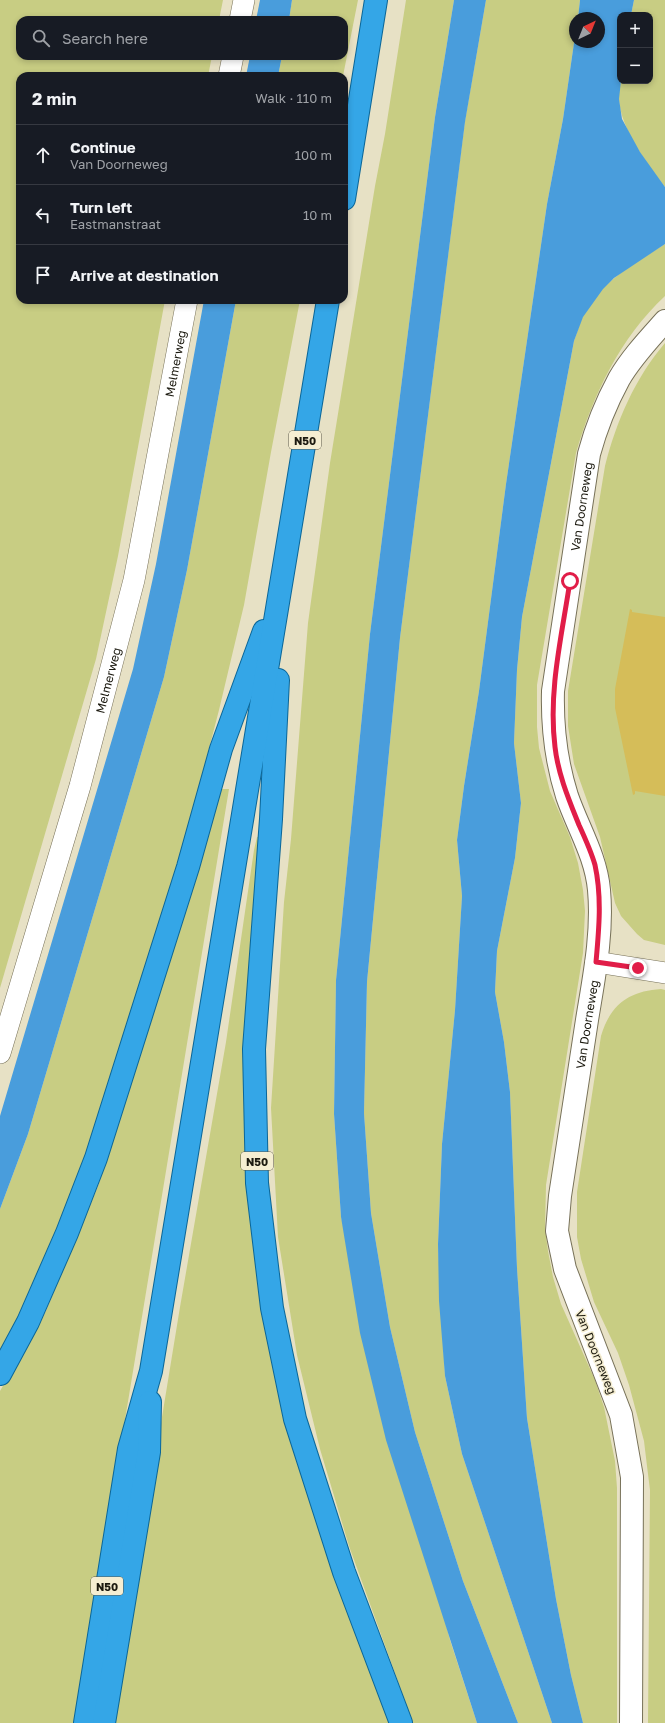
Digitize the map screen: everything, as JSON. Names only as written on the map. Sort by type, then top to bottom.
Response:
[{"type":"highway","points":[[348,174],[376,0]]},
{"type":"highway","name":"N50","points":[[85,1723],[129,1449],[151,1371],[327,304]]},
{"type":"highway","name":"N50","points":[[0,1374],[28,1322],[67,1233],[96,1158],[188,867],[221,749],[282,579]]},
{"type":"highway","name":"N50","points":[[282,579],[271,819],[254,1049],[257,1183],[272,1308],[295,1419],[344,1572],[401,1723]]},
{"type":"highway","name":"N50","points":[[104,1723],[149,1452],[151,1371]]},
{"type":"street","points":[[241,16],[244,0]]},
{"type":"street","points":[[230,72],[232,60]]},
{"type":"street","name":"Melmerweg","points":[[0,1053],[80,786],[134,580],[186,304]]},
{"type":"street","name":"Van Doorneweg","points":[[631,1723],[632,1477],[620,1415],[565,1269],[557,1231],[560,1196],[596,962],[600,920],[599,890],[594,864],[567,797],[556,756],[552,720],[553,691],[589,454],[596,428],[620,379],[646,342],[665,321]]},
{"type":"street","points":[[596,962],[665,973]]},
{"type":"green space","points":[[0,0],[223,0],[220,16],[16,16],[16,60],[211,60],[209,72],[16,72],[16,304],[164,304],[118,556],[96,659],[0,988]]},
{"type":"green space","points":[[292,0],[358,0],[348,51],[348,16],[290,16]]},
{"type":"green space","points":[[406,0],[454,0],[435,117],[370,634],[336,980],[334,1114],[341,1217],[450,1640],[477,1723],[413,1723],[349,1546],[320,1449],[297,1355],[278,1237],[271,1108],[284,902],[291,839],[308,623],[330,463]]},
{"type":"green space","points":[[486,0],[580,0],[579,12],[569,12],[569,48],[573,48],[563,119],[547,204],[506,484],[479,691],[457,840],[462,896],[455,1010],[442,1144],[438,1244],[445,1376],[462,1454],[552,1723],[518,1723],[463,1581],[415,1432],[390,1327],[371,1213],[364,1113],[367,982],[400,638],[465,121]]},
{"type":"green space","points":[[634,0],[665,0],[665,187],[650,168],[636,146],[624,123],[621,111],[619,100],[621,84],[653,84],[653,12],[632,12]]},
{"type":"green space","points":[[281,60],[346,60],[344,72],[279,72]]},
{"type":"green space","points":[[665,244],[665,296],[634,330],[610,368],[591,410],[576,453],[537,685],[537,727],[539,748],[550,791],[570,837],[578,863],[585,911],[583,953],[546,1185],[545,1229],[553,1277],[561,1304],[595,1380],[604,1407],[615,1461],[617,1488],[617,1723],[583,1723],[571,1675],[556,1599],[527,1418],[517,1268],[510,1092],[504,1042],[495,992],[497,951],[515,858],[521,803],[514,743],[517,670],[522,617],[574,341],[582,318],[589,306],[607,284]]},
{"type":"green space","points":[[235,304],[299,304],[244,605],[219,710],[176,876],[77,1189],[0,1360],[0,1209],[28,1134],[164,677],[187,570]]},
{"type":"green space","points":[[665,343],[665,945],[644,940],[621,916],[615,903],[600,837],[574,764],[568,726],[568,691],[605,466],[615,433],[628,401],[645,371]]},
{"type":"green space","points":[[218,789],[229,789],[75,1723],[0,1723],[0,1391],[45,1313],[98,1186],[179,933]]},
{"type":"green space","points":[[262,836],[250,1077],[275,1352],[397,1723],[112,1723],[180,1307],[226,1042],[254,850],[257,837]]},
{"type":"green space","points":[[661,989],[665,990],[665,1723],[648,1723],[650,1490],[644,1441],[629,1385],[618,1353],[594,1302],[581,1259],[577,1237],[577,1192],[601,1036],[605,1025],[610,1016],[622,1002],[639,993]]},
{"type":"water","points":[[260,0],[292,0],[290,16],[257,16]]},
{"type":"water","points":[[454,0],[486,0],[465,122],[400,638],[367,982],[364,1113],[371,1213],[390,1327],[415,1432],[463,1581],[518,1723],[477,1723],[386,1440],[360,1333],[341,1217],[334,1114],[336,980],[370,634],[435,117]]},
{"type":"water","points":[[580,0],[634,0],[632,12],[617,12],[617,84],[621,84],[619,99],[622,119],[640,152],[665,187],[665,244],[614,278],[603,289],[583,317],[574,341],[522,617],[517,670],[514,743],[521,803],[515,858],[497,951],[495,992],[504,1042],[510,1092],[517,1268],[527,1418],[556,1599],[571,1675],[583,1723],[552,1723],[462,1454],[445,1376],[439,1301],[438,1244],[442,1144],[455,1010],[462,896],[457,840],[479,691],[506,484],[547,204],[563,119],[573,48],[605,48],[605,12],[579,12]]},
{"type":"water","points":[[249,60],[281,60],[279,72],[247,72]]},
{"type":"water","points":[[203,304],[235,304],[187,570],[164,677],[28,1134],[0,1209],[0,1116],[133,669],[156,564]]},
{"type":"building","points":[[630,609],[632,612],[665,617],[665,796],[635,791],[635,794],[633,795],[615,708],[615,689]]},
{"type":"route","points":[[570,581],[553,691],[552,720],[555,748],[567,797],[585,838],[594,864],[599,890],[600,920],[596,962],[638,968]]}]
